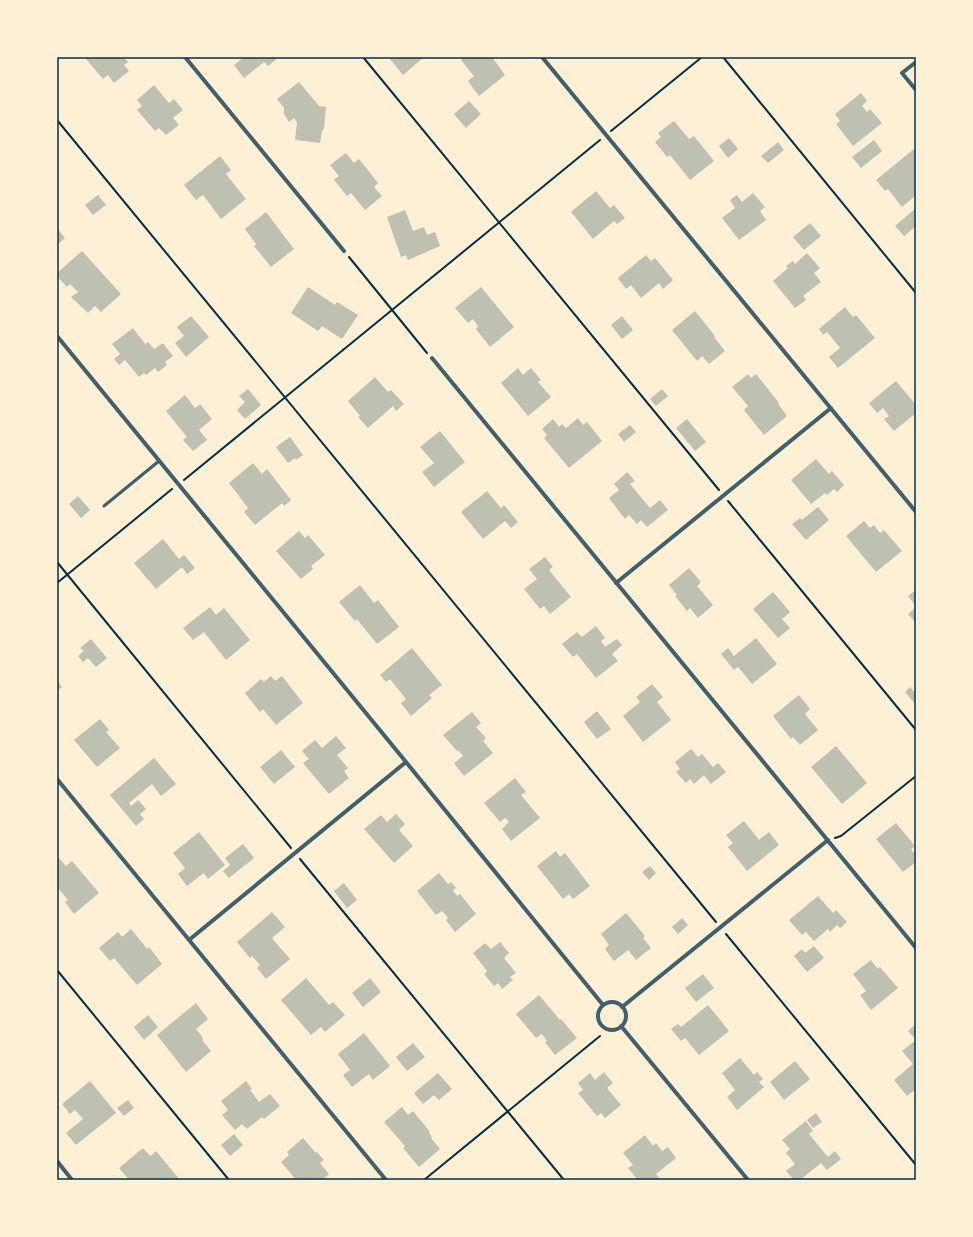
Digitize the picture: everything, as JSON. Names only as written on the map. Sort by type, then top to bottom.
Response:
[{"type":"street","points":[[185,57],[344,251]]},
{"type":"street","points":[[542,57],[916,512]]},
{"type":"street","points":[[916,62],[902,73],[916,90]]},
{"type":"street","points":[[57,336],[603,1005]]},
{"type":"street","points":[[432,358],[916,948]]},
{"type":"street","points":[[616,583],[831,408]]},
{"type":"street","points":[[189,940],[406,762]]},
{"type":"street","points":[[57,779],[386,1180]]},
{"type":"street","points":[[622,1007],[828,840]]},
{"type":"street","points":[[613,1002],[622,1007],[625,1015],[621,1026],[608,1029],[601,1024],[599,1021],[598,1012],[603,1005],[613,1002]]},
{"type":"street","points":[[621,1026],[748,1180]]},
{"type":"street","points":[[57,1161],[72,1180]]},
{"type":"lane","points":[[104,506],[159,461]]},
{"type":"path","points":[[363,57],[916,730]]},
{"type":"path","points":[[57,583],[702,57]]},
{"type":"path","points":[[723,57],[916,293]]},
{"type":"path","points":[[57,120],[916,1165]]},
{"type":"path","points":[[344,251],[432,358]]},
{"type":"path","points":[[57,562],[564,1180]]},
{"type":"path","points":[[828,840],[841,836],[916,776]]},
{"type":"path","points":[[57,970],[229,1180]]},
{"type":"path","points":[[424,1180],[600,1036]]},
{"type":"building","points":[[88,57],[124,57],[128,62],[124,65],[129,71],[114,83],[108,75],[103,79],[86,59]]},
{"type":"building","points":[[244,57],[279,57],[268,66],[264,62],[244,78],[234,65]]},
{"type":"building","points":[[392,57],[424,57],[403,75],[390,59]]},
{"type":"building","points":[[464,57],[492,57],[505,75],[479,96],[468,81],[474,76],[461,60]]},
{"type":"building","points":[[299,82],[319,106],[326,107],[324,129],[322,131],[320,143],[295,140],[297,123],[294,118],[289,122],[284,114],[284,108],[277,99]]},
{"type":"building","points":[[154,85],[169,103],[174,99],[183,110],[173,118],[179,125],[166,135],[159,128],[155,131],[137,110],[142,106],[137,100]]},
{"type":"building","points":[[861,93],[867,101],[862,106],[867,112],[870,109],[882,123],[853,146],[836,124],[840,121],[835,114]]},
{"type":"building","points":[[469,101],[481,114],[466,128],[454,114]]},
{"type":"building","points":[[674,121],[689,139],[694,136],[714,161],[690,180],[670,155],[667,157],[655,142],[661,137],[658,133]]},
{"type":"building","points":[[729,138],[738,149],[728,158],[719,146]]},
{"type":"building","points":[[874,140],[882,151],[861,168],[852,157]]},
{"type":"building","points":[[778,142],[784,150],[768,163],[761,156]]},
{"type":"building","points":[[914,149],[916,151],[916,195],[902,207],[888,189],[885,191],[876,180]]},
{"type":"building","points":[[346,153],[354,163],[359,159],[378,183],[374,187],[382,196],[365,210],[351,193],[347,196],[334,180],[339,176],[330,165]]},
{"type":"building","points":[[220,156],[231,170],[226,174],[246,199],[221,219],[203,195],[196,200],[184,185]]},
{"type":"building","points":[[596,191],[610,208],[614,205],[625,218],[617,224],[614,221],[593,239],[571,212]]},
{"type":"building","points":[[753,193],[765,207],[760,211],[766,220],[739,240],[722,218],[735,208],[730,200],[737,195],[742,202]]},
{"type":"building","points":[[98,195],[106,205],[93,215],[85,205]]},
{"type":"building","points":[[916,208],[916,226],[904,236],[895,226]]},
{"type":"building","points":[[405,210],[413,231],[424,227],[427,235],[435,232],[440,246],[408,260],[406,255],[401,257],[387,217]]},
{"type":"building","points":[[266,212],[294,249],[271,267],[254,246],[256,244],[245,229]]},
{"type":"building","points":[[810,223],[821,236],[804,250],[793,237]]},
{"type":"building","points":[[57,228],[65,238],[57,245]]},
{"type":"building","points":[[82,251],[121,294],[101,312],[95,306],[88,313],[71,297],[78,292],[70,284],[67,287],[57,276],[57,273]]},
{"type":"building","points":[[807,253],[820,268],[814,273],[821,282],[803,296],[806,300],[795,308],[773,281],[788,268],[786,266],[793,261],[795,264]]},
{"type":"building","points":[[646,255],[651,261],[655,258],[673,280],[663,289],[659,283],[641,298],[631,285],[626,289],[618,278]]},
{"type":"building","points":[[308,287],[335,305],[337,302],[358,315],[342,339],[322,326],[318,331],[291,313]]},
{"type":"building","points":[[481,287],[514,327],[490,347],[476,329],[478,326],[473,319],[468,323],[455,308]]},
{"type":"building","points":[[845,307],[853,317],[856,315],[875,338],[838,368],[829,357],[840,348],[827,332],[823,335],[819,329]]},
{"type":"building","points":[[695,311],[725,351],[709,364],[702,356],[697,361],[672,330]]},
{"type":"building","points":[[191,316],[209,337],[186,357],[175,343],[184,336],[177,327]]},
{"type":"building","points":[[622,316],[633,330],[622,339],[611,325]]},
{"type":"building","points":[[133,328],[145,344],[148,342],[154,349],[163,343],[173,356],[165,362],[167,365],[158,372],[155,368],[146,375],[144,373],[139,377],[125,360],[119,365],[114,359],[120,354],[112,344]]},
{"type":"building","points":[[518,368],[523,375],[531,368],[541,380],[538,382],[551,397],[528,416],[501,383]]},
{"type":"building","points":[[748,374],[751,378],[756,374],[779,403],[778,404],[787,416],[764,435],[744,410],[748,406],[732,387]]},
{"type":"building","points":[[375,377],[388,392],[391,390],[404,404],[396,411],[393,406],[368,428],[358,417],[360,416],[348,401]]},
{"type":"building","points":[[896,381],[916,405],[916,413],[894,431],[884,419],[889,416],[883,408],[877,413],[869,403]]},
{"type":"building","points":[[248,389],[261,405],[245,419],[237,410],[245,402],[239,396]]},
{"type":"building","points":[[662,389],[668,396],[656,406],[650,399]]},
{"type":"building","points":[[185,395],[195,408],[200,404],[212,419],[199,430],[207,440],[193,451],[183,440],[187,437],[166,411]]},
{"type":"building","points":[[578,418],[583,425],[587,422],[602,441],[569,468],[544,438],[547,435],[542,429],[553,419],[559,427],[562,424],[566,428]]},
{"type":"building","points":[[687,419],[706,442],[695,451],[676,428]]},
{"type":"building","points":[[630,425],[636,432],[624,442],[618,434]]},
{"type":"building","points":[[440,431],[465,462],[434,487],[422,472],[434,463],[420,447]]},
{"type":"building","points":[[290,437],[303,455],[288,463],[276,447]]},
{"type":"building","points":[[816,459],[829,474],[832,471],[844,485],[837,492],[834,489],[827,495],[825,493],[811,504],[791,480]]},
{"type":"building","points":[[253,463],[262,474],[267,469],[291,500],[284,506],[282,503],[255,525],[244,512],[248,508],[229,483]]},
{"type":"building","points":[[627,472],[635,481],[630,484],[650,508],[660,500],[668,510],[647,527],[641,520],[637,524],[629,515],[625,519],[609,498],[619,490],[614,484]]},
{"type":"building","points":[[487,491],[501,508],[504,505],[518,522],[511,528],[505,521],[483,539],[461,512]]},
{"type":"building","points":[[78,496],[90,510],[81,518],[69,504]]},
{"type":"building","points":[[818,507],[829,520],[806,540],[792,524],[800,518],[802,520]]},
{"type":"building","points":[[864,521],[870,528],[874,525],[880,533],[884,530],[902,551],[876,572],[846,536]]},
{"type":"building","points":[[299,531],[305,538],[308,535],[325,555],[311,566],[313,569],[301,579],[276,551]]},
{"type":"building","points":[[163,539],[179,559],[184,555],[195,568],[187,574],[182,567],[156,589],[134,563]]},
{"type":"building","points":[[545,557],[553,567],[549,570],[571,597],[550,614],[544,606],[540,609],[524,589],[537,579],[529,569]]},
{"type":"building","points":[[689,568],[701,582],[697,586],[713,605],[698,618],[690,608],[687,611],[675,596],[677,595],[669,585]]},
{"type":"building","points":[[360,585],[374,603],[378,600],[399,627],[377,644],[357,619],[355,621],[339,602]]},
{"type":"building","points":[[916,590],[916,606],[908,596]]},
{"type":"building","points":[[773,592],[790,612],[782,619],[790,628],[778,638],[753,609]]},
{"type":"building","points":[[210,607],[216,615],[224,608],[250,640],[226,660],[204,632],[193,640],[183,628]]},
{"type":"building","points":[[916,607],[916,623],[908,614]]},
{"type":"building","points":[[596,626],[605,638],[601,641],[605,647],[617,639],[622,645],[612,654],[618,661],[596,678],[577,654],[573,657],[562,644],[577,632],[582,637]]},
{"type":"building","points":[[756,638],[777,664],[752,684],[738,667],[734,670],[721,654],[728,648],[734,656]]},
{"type":"building","points":[[91,639],[107,658],[96,667],[88,658],[83,662],[78,656],[84,651],[80,648]]},
{"type":"building","points":[[412,648],[442,685],[429,695],[432,698],[411,716],[401,703],[406,699],[390,679],[386,682],[380,675]]},
{"type":"building","points":[[271,676],[275,681],[282,676],[303,703],[276,725],[263,709],[260,712],[245,693],[261,679],[264,682]]},
{"type":"building","points":[[57,680],[62,687],[57,691]]},
{"type":"building","points":[[652,684],[663,697],[657,702],[671,720],[643,742],[623,716],[640,702],[636,697]]},
{"type":"building","points":[[910,687],[916,694],[916,705],[905,692]]},
{"type":"building","points":[[799,695],[810,709],[805,714],[818,730],[800,745],[793,737],[791,739],[773,716]]},
{"type":"building","points":[[597,711],[611,729],[597,739],[584,722]]},
{"type":"building","points":[[472,712],[481,723],[476,727],[486,738],[483,741],[493,753],[464,776],[454,763],[463,756],[443,735]]},
{"type":"building","points":[[100,719],[109,730],[106,732],[120,748],[97,767],[74,740]]},
{"type":"building","points":[[336,736],[346,748],[337,755],[348,768],[344,771],[349,778],[329,794],[303,763],[309,759],[302,751],[315,740],[322,748]]},
{"type":"building","points":[[836,746],[867,783],[842,804],[811,767]]},
{"type":"building","points":[[691,749],[698,757],[702,754],[713,767],[718,763],[726,772],[711,784],[704,775],[694,784],[690,779],[686,783],[676,772],[680,769],[675,762]]},
{"type":"building","points":[[281,750],[295,767],[274,784],[260,767]]},
{"type":"building","points":[[154,758],[176,784],[161,796],[152,784],[129,803],[131,806],[138,800],[146,809],[140,814],[144,819],[136,826],[110,795]]},
{"type":"building","points":[[515,778],[526,792],[521,795],[540,818],[511,841],[502,829],[509,822],[505,818],[500,822],[484,803]]},
{"type":"building","points":[[396,814],[405,824],[399,830],[413,846],[394,863],[364,829],[381,815],[387,822]]},
{"type":"building","points":[[744,821],[759,840],[769,832],[779,845],[747,871],[728,847],[733,843],[726,835]]},
{"type":"building","points":[[896,823],[915,846],[911,849],[916,856],[916,862],[903,872],[876,839]]},
{"type":"building","points":[[199,832],[225,865],[208,879],[204,873],[187,886],[178,874],[185,868],[173,853]]},
{"type":"building","points":[[243,844],[254,858],[229,878],[223,871],[230,865],[225,858]]},
{"type":"building","points":[[556,851],[560,857],[565,853],[590,886],[573,899],[569,894],[563,899],[537,866]]},
{"type":"building","points":[[57,856],[66,866],[72,861],[99,893],[74,914],[65,902],[68,900],[57,887]]},
{"type":"building","points":[[650,866],[656,873],[649,880],[642,872]]},
{"type":"building","points":[[439,873],[448,884],[451,882],[456,888],[453,890],[457,896],[460,894],[476,914],[455,932],[446,920],[448,918],[442,911],[436,915],[417,891]]},
{"type":"building","points":[[344,883],[357,900],[347,908],[334,891]]},
{"type":"building","points":[[818,896],[833,913],[836,910],[847,922],[840,928],[837,925],[830,932],[828,929],[814,941],[806,932],[802,935],[789,920]]},
{"type":"building","points":[[272,912],[285,927],[272,938],[290,959],[266,979],[257,968],[260,965],[252,956],[250,958],[237,942]]},
{"type":"building","points":[[626,913],[645,936],[643,938],[651,948],[636,960],[628,950],[614,961],[605,949],[609,945],[601,934]]},
{"type":"building","points":[[682,918],[688,925],[678,934],[672,927]]},
{"type":"building","points":[[131,929],[147,949],[149,947],[162,964],[137,985],[114,958],[110,961],[99,948],[118,932],[122,937]]},
{"type":"building","points":[[500,942],[509,953],[504,958],[516,973],[510,977],[513,980],[502,989],[498,983],[494,986],[484,974],[487,971],[473,953],[485,943],[491,949]]},
{"type":"building","points":[[814,946],[824,958],[807,972],[794,956],[802,949],[805,953]]},
{"type":"building","points":[[871,960],[878,969],[880,967],[898,988],[871,1010],[860,995],[866,991],[853,974]]},
{"type":"building","points":[[703,974],[714,988],[696,1002],[685,988]]},
{"type":"building","points":[[306,978],[329,1005],[333,1002],[345,1015],[325,1032],[321,1027],[311,1035],[281,1000]]},
{"type":"building","points":[[370,978],[381,992],[363,1007],[352,993]]},
{"type":"building","points":[[539,995],[577,1038],[555,1055],[545,1042],[547,1041],[542,1034],[536,1038],[516,1014]]},
{"type":"building","points":[[196,1003],[208,1019],[196,1029],[203,1038],[202,1040],[211,1051],[186,1072],[157,1035]]},
{"type":"building","points":[[708,1005],[729,1031],[699,1055],[685,1038],[681,1041],[671,1029],[678,1024],[681,1027]]},
{"type":"building","points":[[148,1015],[158,1027],[144,1040],[134,1027]]},
{"type":"building","points":[[916,1024],[916,1040],[908,1031]]},
{"type":"building","points":[[364,1033],[390,1066],[373,1080],[369,1074],[352,1087],[343,1075],[350,1070],[338,1054]]},
{"type":"building","points":[[916,1040],[916,1089],[907,1096],[894,1080],[913,1064],[902,1051]]},
{"type":"building","points":[[413,1043],[425,1057],[407,1071],[396,1057]]},
{"type":"building","points":[[740,1058],[754,1075],[757,1072],[763,1079],[759,1082],[764,1087],[737,1110],[727,1097],[735,1090],[722,1073]]},
{"type":"building","points":[[795,1061],[810,1079],[784,1100],[770,1082]]},
{"type":"building","points":[[604,1072],[613,1083],[607,1088],[621,1105],[605,1118],[601,1113],[597,1116],[578,1093],[583,1090],[578,1083],[590,1073],[595,1080]]},
{"type":"building","points":[[438,1073],[452,1089],[439,1100],[434,1095],[423,1104],[414,1093]]},
{"type":"building","points":[[90,1081],[116,1113],[76,1145],[66,1133],[83,1119],[75,1110],[70,1114],[62,1104]]},
{"type":"building","points":[[246,1081],[252,1089],[250,1090],[259,1102],[270,1094],[280,1106],[264,1119],[262,1117],[247,1129],[242,1124],[235,1130],[222,1115],[228,1110],[221,1101]]},
{"type":"building","points":[[128,1100],[134,1108],[124,1116],[117,1108]]},
{"type":"building","points":[[402,1107],[408,1115],[413,1111],[430,1132],[431,1138],[440,1149],[419,1167],[403,1148],[405,1146],[384,1122]]},
{"type":"building","points":[[816,1113],[822,1122],[813,1128],[807,1120]]},
{"type":"building","points":[[806,1121],[813,1131],[809,1134],[828,1157],[835,1151],[841,1159],[827,1170],[821,1163],[800,1180],[794,1180],[786,1171],[795,1164],[786,1153],[790,1149],[782,1140]]},
{"type":"building","points":[[234,1134],[243,1145],[230,1156],[221,1145]]},
{"type":"building","points":[[645,1135],[653,1146],[656,1143],[662,1151],[668,1147],[676,1158],[656,1174],[661,1180],[638,1180],[628,1168],[633,1165],[623,1153]]},
{"type":"building","points":[[303,1138],[324,1160],[320,1163],[329,1174],[322,1180],[296,1180],[281,1162],[289,1155],[287,1152]]},
{"type":"building","points":[[143,1148],[150,1156],[156,1151],[180,1180],[129,1180],[119,1168]]}]
